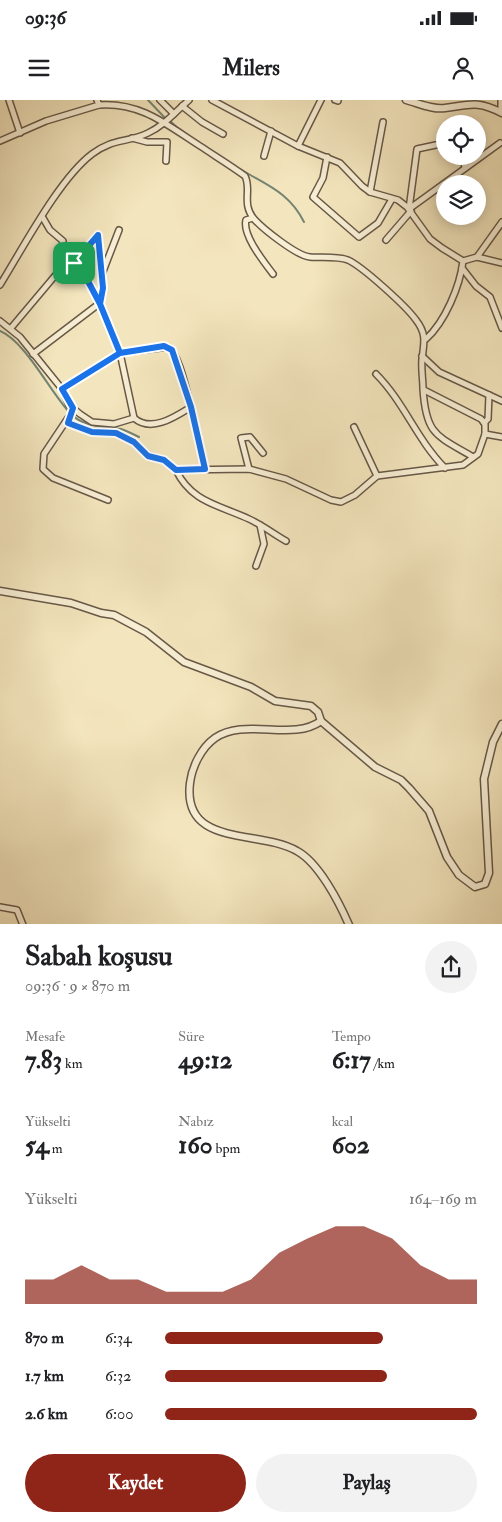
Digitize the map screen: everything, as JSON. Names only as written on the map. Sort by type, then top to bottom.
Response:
[{"type":"street","points":[[9,100],[20,132]]},
{"type":"street","points":[[160,100],[174,114]]},
{"type":"street","points":[[0,285],[76,167],[105,145],[116,140],[147,134],[167,122],[189,100]]},
{"type":"street","points":[[212,100],[298,146],[340,164],[370,192],[392,199],[410,210],[430,239],[463,261],[476,257],[502,263]]},
{"type":"street","points":[[298,146],[322,100]]},
{"type":"street","points":[[406,100],[446,108],[475,101],[487,104],[501,112],[501,100]]},
{"type":"street","points":[[0,141],[46,121],[98,103],[118,105],[137,110],[167,122],[245,176],[248,188],[245,198],[253,218],[298,253],[308,257],[349,261],[414,316],[423,330],[426,339]]},
{"type":"street","points":[[182,106],[202,122],[223,134]]},
{"type":"street","points":[[370,192],[383,122]]},
{"type":"street","points":[[264,156],[271,132]]},
{"type":"street","points":[[131,138],[147,142],[167,142],[166,161]]},
{"type":"street","points":[[386,240],[410,210],[500,144]]},
{"type":"street","points":[[410,210],[417,149],[436,145]]},
{"type":"street","points":[[327,157],[322,178],[314,197],[359,237],[378,223],[392,199]]},
{"type":"street","points":[[43,218],[50,230],[64,241],[60,256],[61,266]]},
{"type":"street","points":[[253,218],[246,220],[245,225],[253,245],[273,274]]},
{"type":"street","points":[[476,257],[502,222]]},
{"type":"street","points":[[102,275],[119,230]]},
{"type":"street","points":[[11,328],[61,266],[74,263],[98,235],[103,288],[100,304],[33,354]]},
{"type":"street","points":[[463,261],[462,268],[441,320],[426,339],[422,356],[426,414],[431,429],[438,437],[473,457]]},
{"type":"street","points":[[74,263],[80,266],[100,304],[120,353],[134,418]]},
{"type":"street","points":[[462,268],[476,286],[490,297],[502,328]]},
{"type":"street","points":[[0,320],[11,328],[62,389],[72,411],[92,422],[114,424],[134,418],[149,425],[156,424],[191,407]]},
{"type":"street","points":[[62,389],[120,353],[164,346],[171,348],[177,361],[191,407],[205,469]]},
{"type":"street","points":[[422,356],[439,372],[502,401]]},
{"type":"street","points":[[376,374],[389,387],[404,408],[430,454],[444,468]]},
{"type":"street","points":[[176,470],[249,469],[286,478],[331,500],[341,502],[354,495],[377,476],[463,466],[478,454],[486,434],[484,423],[477,415],[424,390]]},
{"type":"street","points":[[484,423],[488,419],[489,395]]},
{"type":"street","points":[[72,411],[68,423],[92,432],[116,433],[134,442],[148,456],[164,460],[176,470],[182,482],[194,494],[260,525],[286,541]]},
{"type":"street","points":[[72,411],[44,454],[43,468],[53,478],[108,500]]},
{"type":"street","points":[[354,427],[377,476]]},
{"type":"street","points":[[486,434],[502,437]]},
{"type":"street","points":[[249,469],[241,438],[250,437],[263,453]]},
{"type":"street","points":[[256,566],[264,544],[260,525]]},
{"type":"street","points":[[0,591],[71,603],[101,613],[114,615],[146,632],[184,662],[251,687],[275,701],[311,706],[318,712],[321,721],[375,767],[401,780],[409,788],[428,811],[447,857],[458,874],[475,887],[485,884],[488,873],[484,780],[493,742],[502,724]]},
{"type":"street","points":[[321,721],[312,728],[227,732],[215,738],[199,756],[191,777],[188,796],[193,814],[221,833],[274,841],[299,852],[320,874],[337,898],[349,924]]},
{"type":"street","points":[[0,907],[18,910],[23,924]]},
{"type":"waterway","points":[[148,100],[165,118]]},
{"type":"waterway","points":[[170,121],[181,131]]},
{"type":"waterway","points":[[240,169],[284,196],[304,222]]},
{"type":"waterway","points":[[0,331],[19,345],[62,404],[75,418],[94,426],[121,429],[139,437]]},
{"type":"route","points":[[74,263],[80,266],[100,304],[120,353],[62,389],[73,408],[68,423],[92,432],[116,433],[134,442],[148,456],[164,460],[176,470],[205,469],[191,407],[177,361],[171,348],[164,346],[120,353],[108,324],[100,304],[103,288],[98,235],[74,263]]}]
